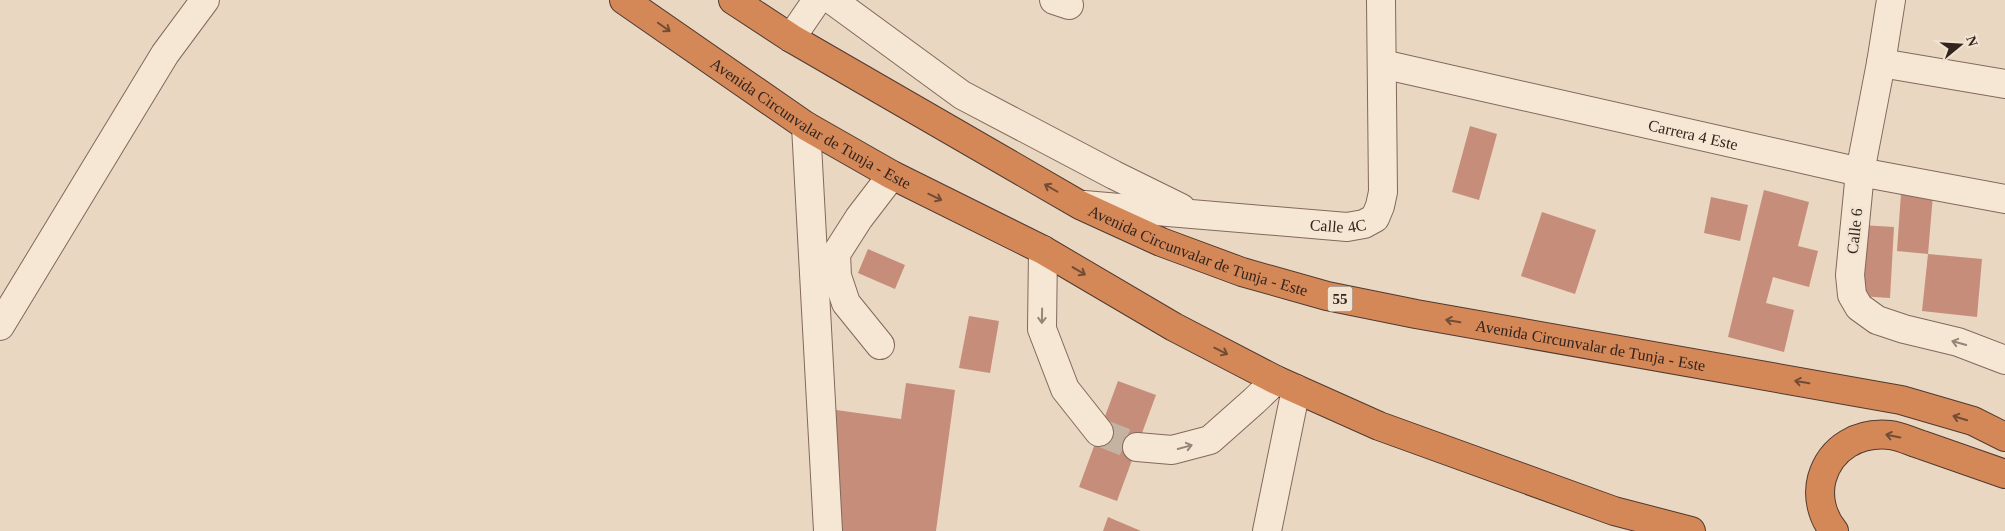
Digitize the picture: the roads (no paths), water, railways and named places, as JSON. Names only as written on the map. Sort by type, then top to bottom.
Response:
[{"type":"highway","name":"Avenida Circunvalar de Tunja - Este","points":[[624,0],[806,126],[892,175],[1043,250],[1174,327],[1286,384],[1379,426],[1614,511],[1691,531]]},
{"type":"highway","name":"Avenida Circunvalar de Tunja - Este","points":[[733,0],[791,38],[1080,205],[1179,249],[1242,272],[1327,296],[1416,314],[1901,400],[1973,421],[2005,437]]},
{"type":"highway","points":[[1834,531],[1824,514],[1820,498],[1820,483],[1824,470],[1835,453],[1863,436],[1891,435],[2005,474]]},
{"type":"street","points":[[0,326],[165,54],[205,0]]},
{"type":"street","points":[[791,38],[818,0]]},
{"type":"street","points":[[832,0],[962,95],[1114,175],[1195,215]]},
{"type":"street","name":"Calle 4C","points":[[1080,205],[1347,227],[1364,224],[1375,218],[1383,192],[1381,0]]},
{"type":"street","name":"Calle 6","points":[[1891,0],[1860,172],[1850,275],[1852,295],[1859,307],[1877,320],[1958,342],[2005,360]]},
{"type":"street","points":[[1881,63],[2005,84]]},
{"type":"street","name":"Carrera 4 Este","points":[[1382,64],[1860,172],[2005,199]]},
{"type":"street","points":[[806,126],[828,531]]},
{"type":"street","points":[[880,345],[846,303],[837,276],[836,254],[859,218],[892,175]]},
{"type":"street","points":[[1043,250],[1042,329],[1065,389],[1099,432]]},
{"type":"street","points":[[1137,447],[1172,450],[1210,440],[1254,402],[1286,384]]},
{"type":"street","points":[[1267,531],[1286,384]]},
{"type":"tunnel","points":[[1099,432],[1137,447]]}]
